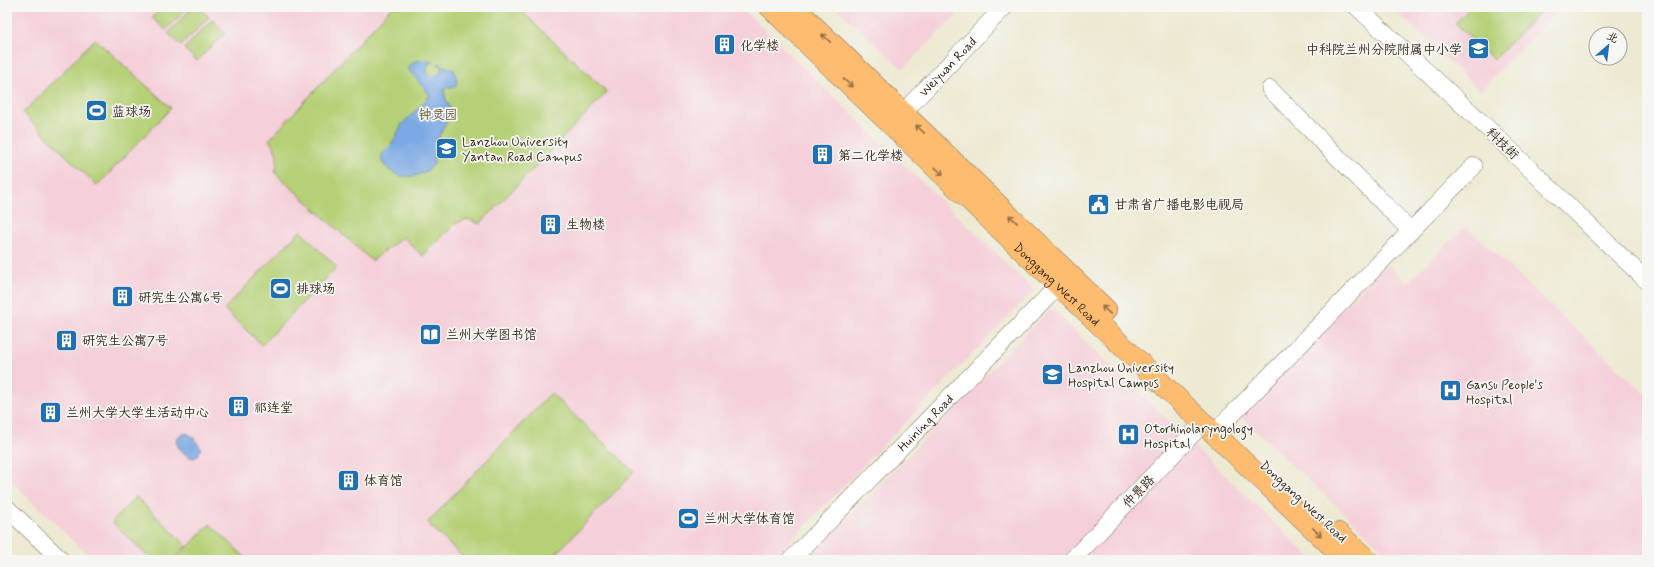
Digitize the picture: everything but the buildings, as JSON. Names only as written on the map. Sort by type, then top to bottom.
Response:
[{"type":"main road","name":"Donggang West Road","points":[[770,7],[897,118],[1213,423],[1346,560]]},
{"type":"main road","name":"Donggang West Road","points":[[794,7],[897,118],[1059,285],[1367,560]]},
{"type":"street","name":"Weiyuan Road","points":[[897,118],[1004,7]]},
{"type":"street","name":"科技街","points":[[1358,7],[1480,121],[1647,281]]},
{"type":"street","points":[[1270,89],[1411,231]]},
{"type":"street","name":"仲景路","points":[[1072,560],[1411,231],[1474,166]]},
{"type":"street","name":"Huining Road","points":[[791,560],[1059,285]]},
{"type":"street","points":[[7,508],[61,560]]},
{"type":"shaded area","name":"Lanzhou University Yantan Road Campus","points":[[7,7],[741,7],[1034,290],[772,560],[93,560],[7,477]]},
{"type":"shaded area","points":[[835,7],[964,7],[903,69]]},
{"type":"shaded area","name":"中科院兰州分院附属中小学","points":[[1392,7],[1561,7],[1480,91]]},
{"type":"shaded area","name":"Gansu People's Hospital","points":[[1466,226],[1647,396],[1647,557],[1644,560],[1394,560],[1238,414],[1387,264],[1407,283]]},
{"type":"shaded area","name":"Lanzhou University Hospital Campus","points":[[1051,308],[1313,560],[807,560]]},
{"type":"green space","points":[[163,7],[188,7],[166,30],[152,18]]},
{"type":"green space","points":[[193,7],[198,7],[209,17],[181,46],[168,33]]},
{"type":"green space","name":"钟灵园","points":[[392,7],[517,7],[607,92],[480,224],[468,219],[456,223],[423,256],[403,237],[372,261],[275,173],[277,156],[269,140]]},
{"type":"green space","points":[[1471,7],[1545,7],[1494,60],[1455,23]]},
{"type":"green space","points":[[212,20],[225,33],[197,61],[184,49]]},
{"type":"green space","name":"蓝球场","points":[[95,39],[171,108],[97,186],[23,113]]},
{"type":"green space","name":"排球场","points":[[300,231],[337,267],[262,345],[224,309]]},
{"type":"green space","points":[[551,393],[634,472],[550,560],[466,560],[427,523]]},
{"type":"green space","points":[[136,497],[187,546],[173,560],[152,560],[112,522]]},
{"type":"green space","points":[[210,524],[248,560],[175,560]]},
{"type":"water","points":[[429,60],[434,62],[429,63],[427,67],[427,72],[431,76],[438,75],[441,72],[441,67],[438,63],[454,70],[457,81],[456,87],[448,87],[444,90],[446,100],[452,112],[436,143],[434,150],[434,164],[421,174],[413,176],[398,175],[391,172],[381,159],[383,153],[392,144],[402,124],[430,95],[407,68],[415,61]]},
{"type":"water","points":[[186,433],[192,436],[201,448],[198,455],[194,458],[183,452],[176,441],[178,437]]},
{"type":"place","name":"化学楼","points":[[725,45]]},
{"type":"place","name":"中科院兰州分院附属中小学","points":[[1478,49]]},
{"type":"place","name":"蓝球场","points":[[97,111]]},
{"type":"place","name":"Lanzhou University Yantan Road Campus","points":[[447,148]]},
{"type":"place","name":"第二化学楼","points":[[823,155]]},
{"type":"place","name":"甘肃省广播电影电视局","points":[[1098,204]]},
{"type":"place","name":"生物楼","points":[[550,224]]},
{"type":"place","name":"排球场","points":[[281,288]]},
{"type":"place","name":"研究生公寓6号","points":[[123,297]]},
{"type":"place","name":"兰州大学图书馆","points":[[430,334]]},
{"type":"place","name":"研究生公寓7号","points":[[66,340]]},
{"type":"place","name":"Lanzhou University Hospital Campus","points":[[1053,374]]},
{"type":"place","name":"Gansu People's Hospital","points":[[1451,391]]},
{"type":"place","name":"祁连堂","points":[[238,407]]},
{"type":"place","name":"兰州大学大学生活动中心","points":[[50,412]]},
{"type":"place","name":"Otorhinolaryngology Hospital","points":[[1129,435]]},
{"type":"place","name":"体育馆","points":[[348,480]]},
{"type":"place","name":"兰州大学体育馆","points":[[688,518]]}]
